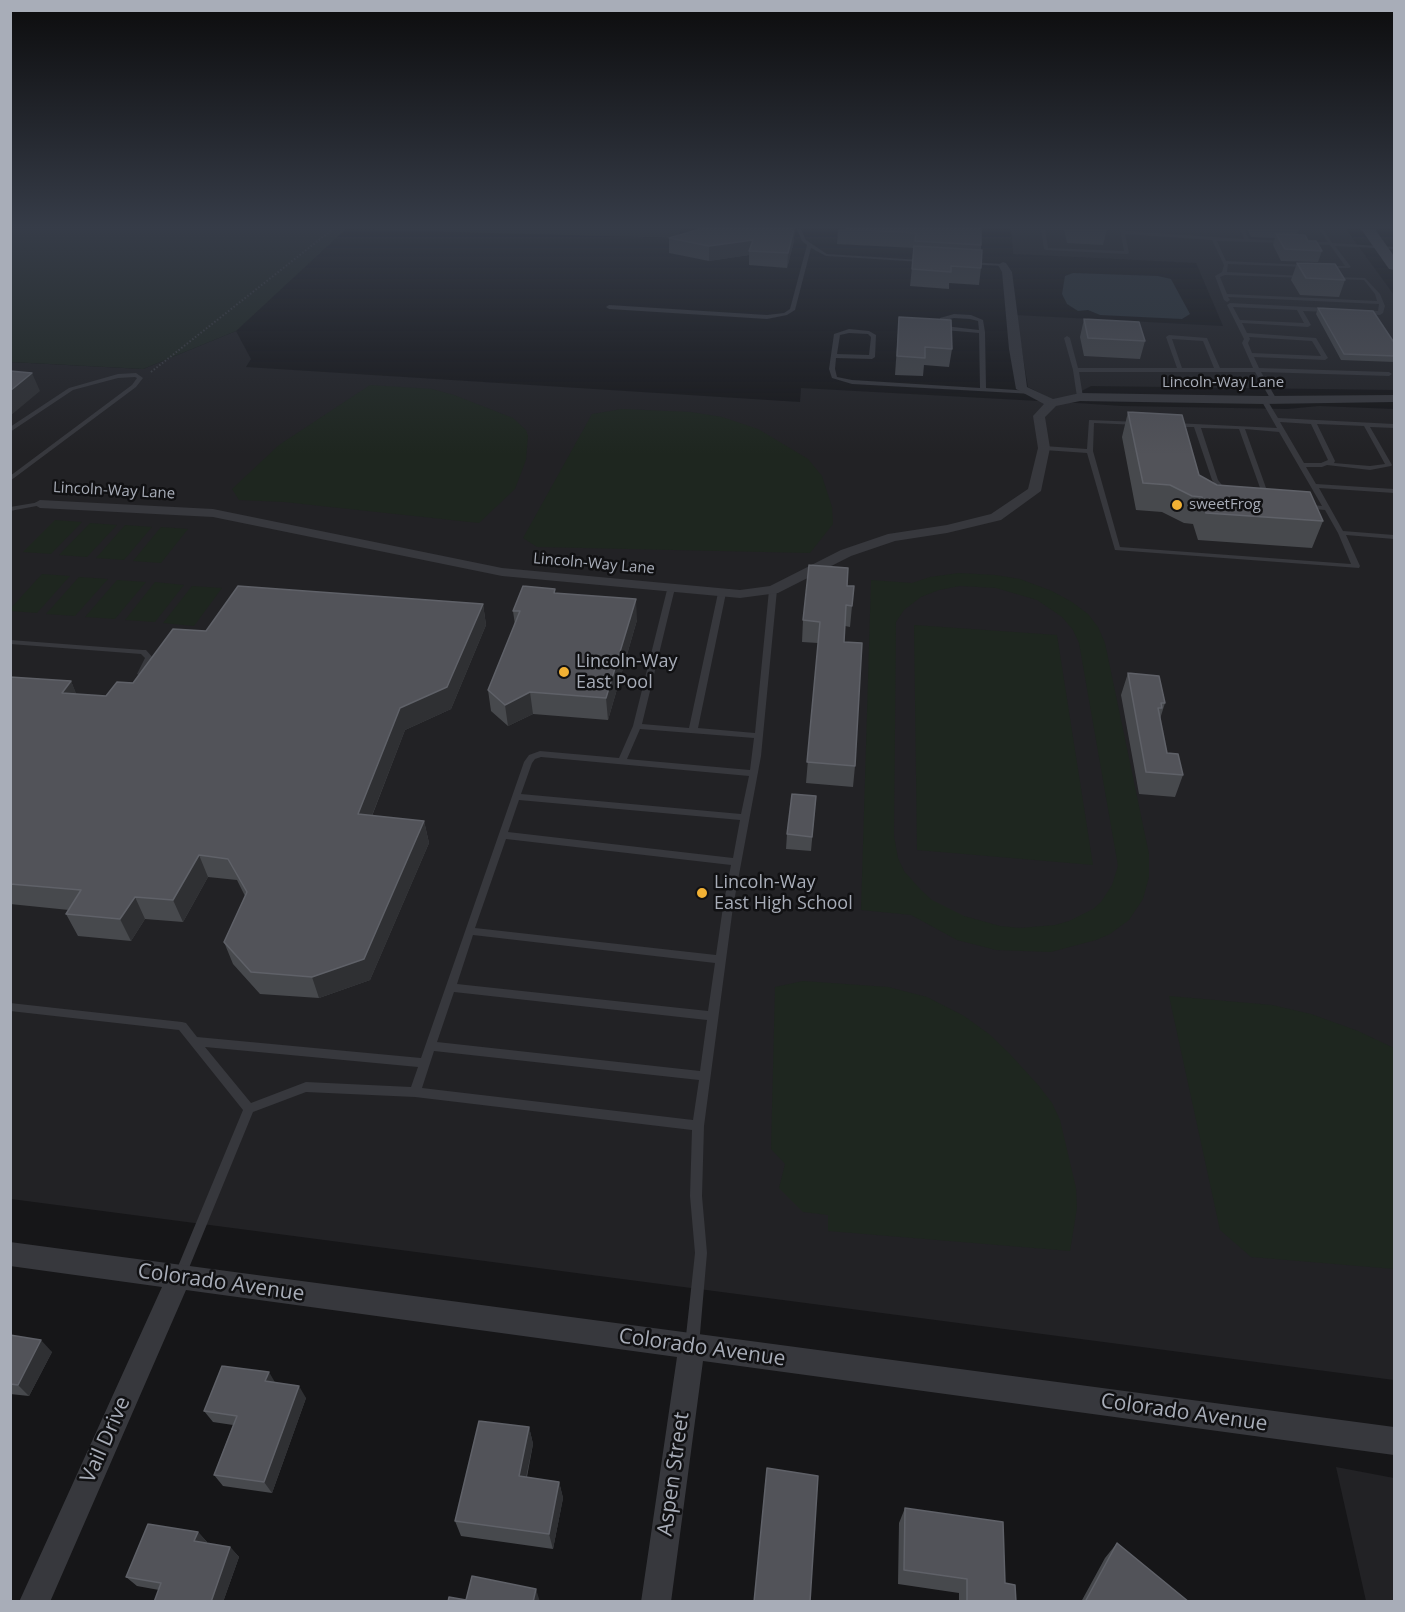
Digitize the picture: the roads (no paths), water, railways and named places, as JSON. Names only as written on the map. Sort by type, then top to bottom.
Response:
[{"type":"street","points":[[1010,304],[1022,389],[1052,403]]},
{"type":"street","name":"Lincoln-Way Lane","points":[[40,504],[213,513],[502,572],[740,594],[773,590],[846,553],[893,537],[947,529],[996,517],[1034,491],[1044,448],[1039,416],[1052,403],[1080,397],[1395,399]]},
{"type":"street","name":"Colorado Avenue","points":[[10,1254],[1395,1441]]},
{"type":"street","name":"Vail Drive","points":[[34,1602],[179,1278]]},
{"type":"street","name":"Aspen Street","points":[[656,1602],[692,1347]]},
{"type":"lane","points":[[609,307],[767,317],[785,315],[792,310],[794,304]]},
{"type":"lane","points":[[1359,312],[1380,313],[1381,304]]},
{"type":"lane","points":[[1150,424],[1091,421],[1090,451],[1117,549],[1356,566],[1341,533],[1275,420],[1245,343],[1247,339],[1230,305],[1339,311]]},
{"type":"lane","points":[[1238,321],[1308,325],[1299,309]]},
{"type":"lane","points":[[982,332],[944,328],[942,319],[948,316],[978,318],[981,323],[982,332],[983,390]]},
{"type":"lane","points":[[834,356],[872,357],[874,336],[860,332],[837,334],[834,356],[832,374],[842,380],[1031,393]]},
{"type":"lane","points":[[1245,335],[1314,339],[1325,358],[1251,355]]},
{"type":"lane","points":[[1067,338],[1076,370],[1080,397]]},
{"type":"lane","points":[[1180,370],[1169,338],[1205,339],[1218,370]]},
{"type":"lane","points":[[1076,370],[1257,370],[1389,374]]},
{"type":"lane","points":[[10,430],[71,389],[118,376],[136,375],[140,378],[134,386],[10,479]]},
{"type":"lane","points":[[1275,420],[1395,426]]},
{"type":"lane","points":[[1313,422],[1332,461],[1329,464]]},
{"type":"lane","points":[[1161,424],[1280,430]]},
{"type":"lane","points":[[1302,465],[1329,464],[1370,468],[1389,465],[1390,462],[1366,425]]},
{"type":"lane","points":[[1197,426],[1215,480],[1223,492],[1233,496]]},
{"type":"lane","points":[[1241,427],[1269,504],[1260,503]]},
{"type":"lane","points":[[1044,448],[1090,451]]},
{"type":"lane","points":[[10,473],[19,471]]},
{"type":"lane","points":[[1314,486],[1395,491]]},
{"type":"lane","points":[[10,509],[40,504]]},
{"type":"lane","points":[[1292,506],[1327,508]]},
{"type":"lane","points":[[1341,533],[1395,537]]},
{"type":"lane","points":[[622,761],[637,726],[671,588]]},
{"type":"lane","points":[[692,1347],[701,1253],[696,1196],[698,1126],[736,861],[759,736],[773,590]]},
{"type":"lane","points":[[693,730],[722,593]]},
{"type":"lane","points":[[10,642],[143,652],[149,658],[146,667],[133,685]]},
{"type":"lane","points":[[637,726],[759,736]]},
{"type":"lane","points":[[415,1092],[502,835],[528,762],[532,757],[540,754],[752,773]]},
{"type":"lane","points":[[516,797],[744,817]]},
{"type":"lane","points":[[502,835],[736,861]]},
{"type":"lane","points":[[469,931],[721,960]]},
{"type":"lane","points":[[450,987],[713,1016]]},
{"type":"lane","points":[[10,1008],[182,1026],[249,1109]]},
{"type":"lane","points":[[194,1041],[425,1063]]},
{"type":"lane","points":[[431,1046],[705,1076]]},
{"type":"lane","points":[[179,1278],[249,1109],[306,1087],[415,1092],[698,1126]]},
{"type":"place","name":"sweetFrog","points":[[1177,505]]},
{"type":"place","name":"Lincoln-Way East Pool","points":[[564,672]]},
{"type":"place","name":"Lincoln-Way East High School","points":[[702,893]]}]
